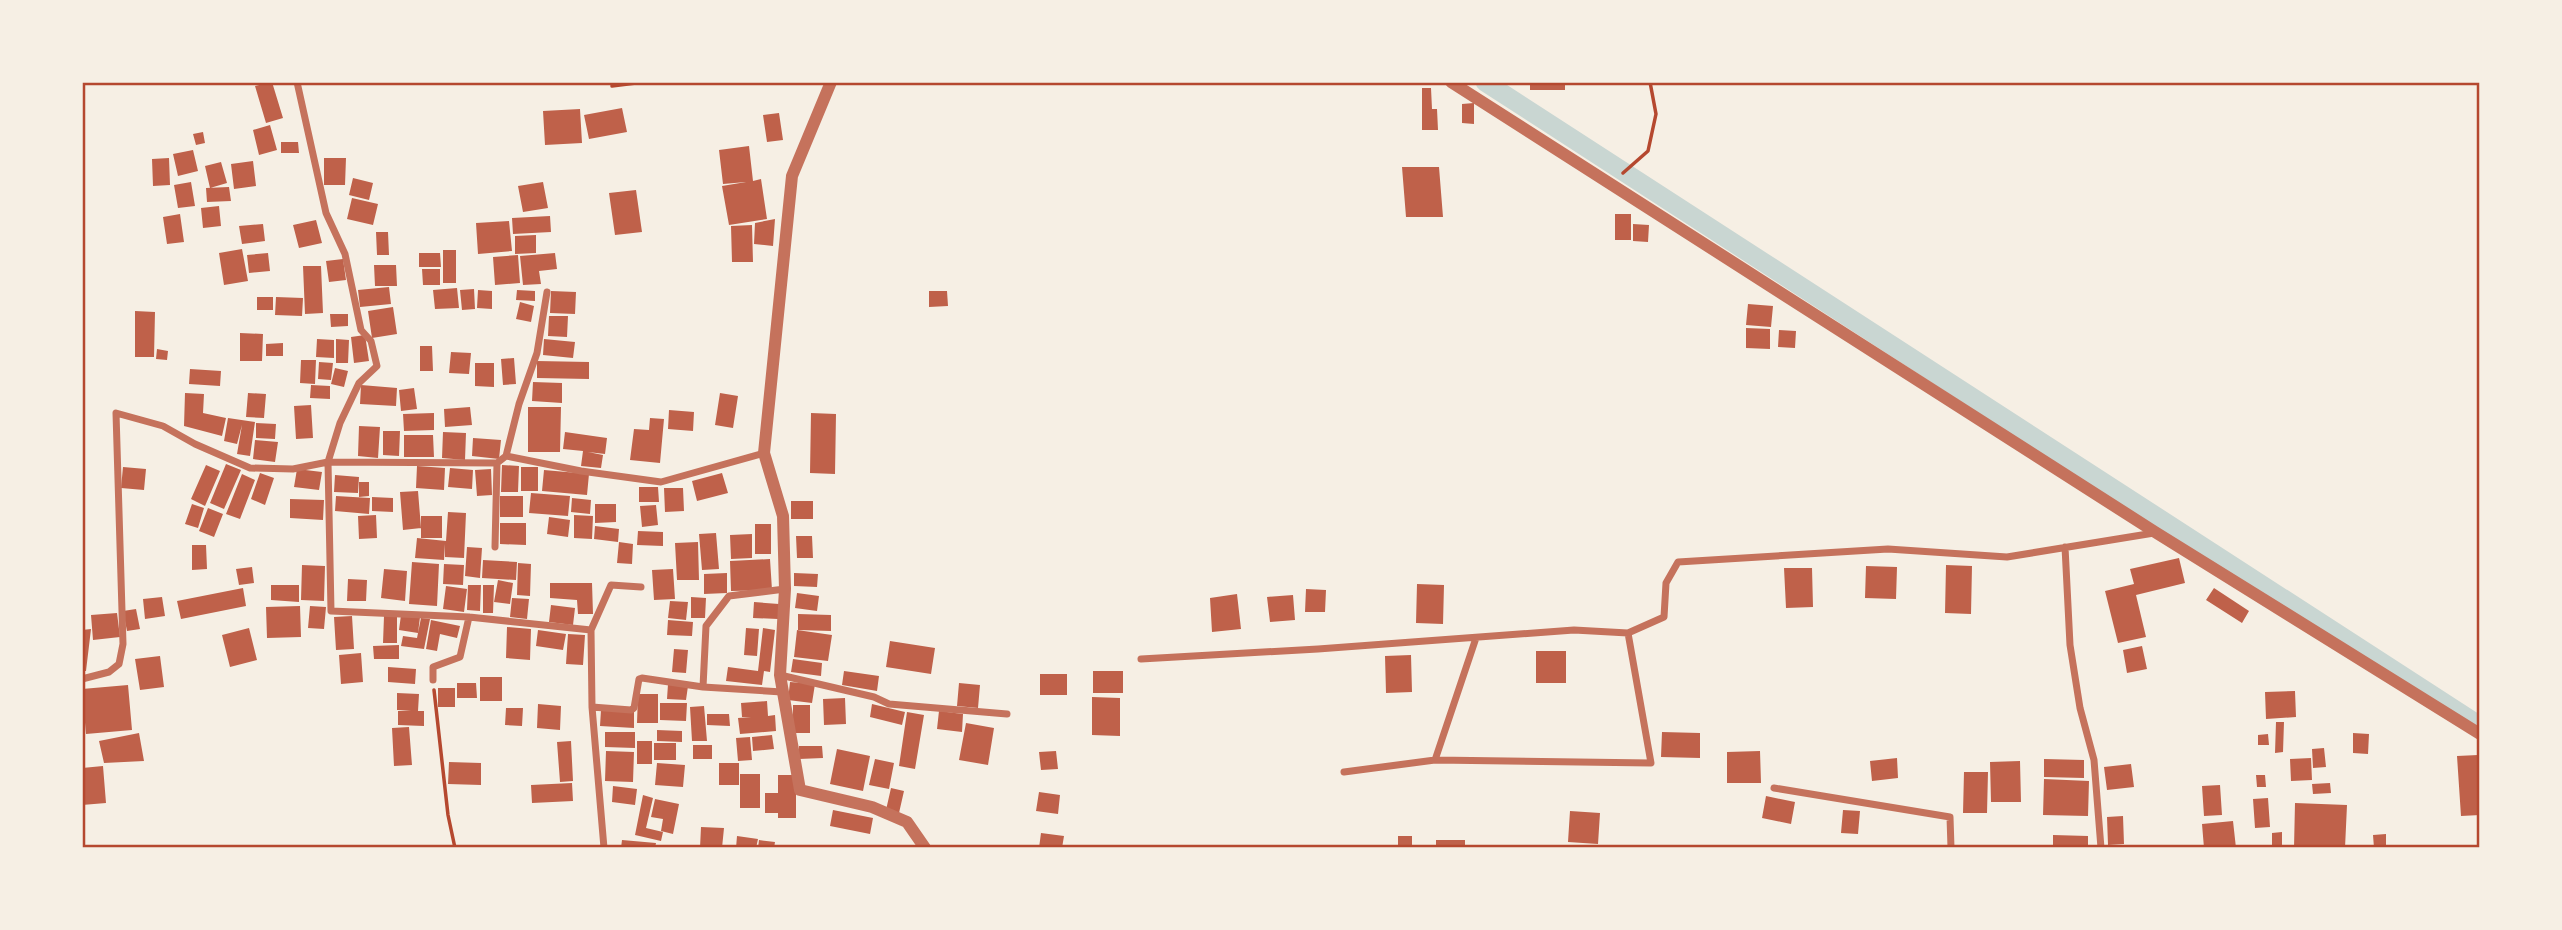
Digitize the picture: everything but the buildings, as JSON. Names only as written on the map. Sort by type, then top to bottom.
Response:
[{"type":"street","points":[[297,82],[326,213],[345,254],[361,330],[371,341],[377,366],[359,383],[340,423],[328,462],[331,611],[469,617],[591,630]]},
{"type":"street","points":[[831,82],[792,176],[764,453],[783,516],[785,589],[780,674],[782,692],[800,790],[872,807],[907,822],[925,848]]},
{"type":"street","points":[[1451,82],[2155,532],[2480,734]]},
{"type":"street","points":[[82,679],[109,672],[119,664],[122,644],[116,413],[163,426],[195,444],[250,468],[293,469],[328,462],[497,463],[506,456],[519,404],[537,353],[547,292]]},
{"type":"street","points":[[506,456],[661,482],[764,453]]},
{"type":"street","points":[[495,547],[497,463]]},
{"type":"street","points":[[1141,659],[1574,630],[1628,633],[1664,617],[1666,583],[1678,562],[1888,549],[2007,556],[2155,532]]},
{"type":"street","points":[[2065,547],[2070,645],[2080,708],[2094,760],[2101,848]]},
{"type":"street","points":[[604,848],[592,707],[591,630],[611,585],[641,587]]},
{"type":"street","points":[[703,687],[706,625],[729,596],[785,589]]},
{"type":"street","points":[[433,680],[433,667],[460,657],[469,617]]},
{"type":"street","points":[[1345,772],[1435,760],[1651,763],[1628,633]]},
{"type":"street","points":[[1435,760],[1476,638]]},
{"type":"street","points":[[780,674],[874,697],[889,704],[1007,714]]},
{"type":"street","points":[[592,707],[631,710],[634,708],[639,679],[642,678],[703,687],[782,692]]},
{"type":"street","points":[[1774,788],[1950,817],[1951,848]]},
{"type":"path","points":[[612,86],[644,82]]},
{"type":"path","points":[[1612,186],[1623,172],[1648,151],[1656,114],[1650,82]]},
{"type":"path","points":[[433,680],[448,815],[455,848]]},
{"type":"waterway","points":[[1485,82],[2480,726]]}]
